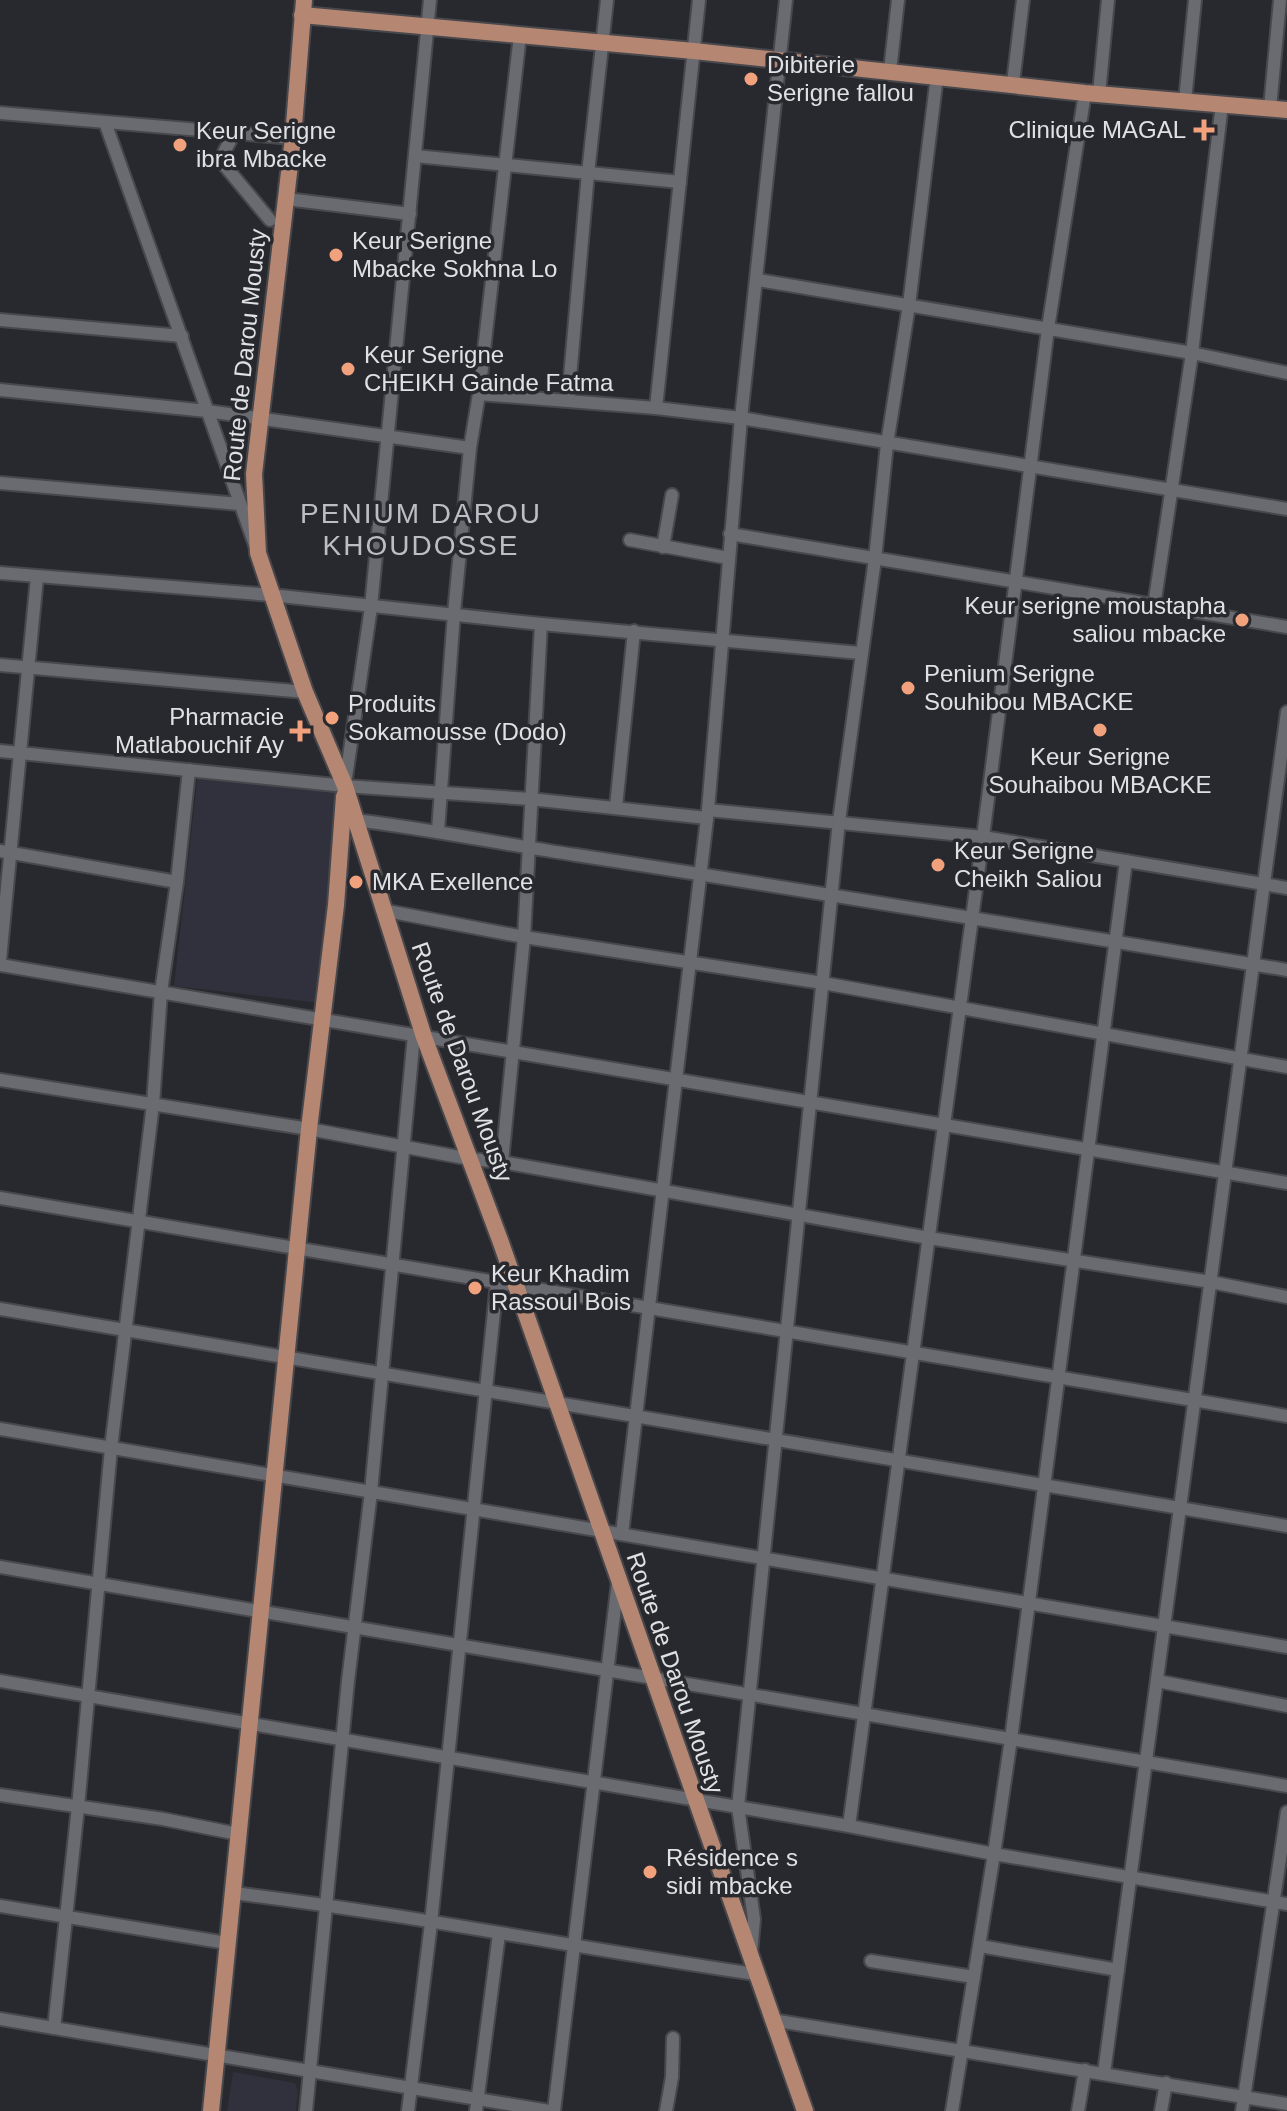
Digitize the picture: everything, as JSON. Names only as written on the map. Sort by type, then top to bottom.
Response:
[{"type":"main road","points":[[303,8],[428,27],[1279,109]]},
{"type":"main road","name":"Route de Darou Mousty","points":[[303,8],[293,138],[254,474],[258,553],[305,692],[345,786],[419,1036],[470,1159],[506,1284],[557,1403],[805,2111]]},
{"type":"main road","points":[[211,2111],[309,1129],[336,905],[345,786]]},
{"type":"street","points":[[345,786],[371,607],[430,0]]},
{"type":"street","points":[[568,400],[607,0]]},
{"type":"street","points":[[656,408],[699,0]]},
{"type":"street","points":[[622,1534],[707,814],[741,418],[786,0]]},
{"type":"street","points":[[890,71],[898,0]]},
{"type":"street","points":[[1013,83],[1023,0]]},
{"type":"street","points":[[849,1826],[1017,582],[1048,328],[1108,0]]},
{"type":"street","points":[[1185,101],[1195,0]]},
{"type":"street","points":[[1279,109],[1280,0]]},
{"type":"street","points":[[438,831],[470,448],[479,394],[520,35]]},
{"type":"street","points":[[233,1893],[327,1905],[574,1947],[753,1967],[754,1919],[738,1807],[839,821],[937,76]]},
{"type":"street","points":[[1154,606],[1192,353],[1222,104]]},
{"type":"street","points":[[0,113],[293,138]]},
{"type":"street","points":[[105,122],[258,553]]},
{"type":"street","points":[[231,133],[220,160],[270,220]]},
{"type":"street","points":[[415,156],[680,182]]},
{"type":"street","points":[[286,199],[410,214]]},
{"type":"street","points":[[758,280],[1192,353],[1287,373]]},
{"type":"street","points":[[0,320],[182,336]]},
{"type":"street","points":[[0,390],[207,411],[470,448]]},
{"type":"street","points":[[479,394],[741,418],[1287,509]]},
{"type":"street","points":[[0,483],[239,504]]},
{"type":"street","points":[[663,547],[672,495]]},
{"type":"street","points":[[730,534],[1287,627]]},
{"type":"street","points":[[630,540],[728,558]]},
{"type":"street","points":[[0,573],[271,595],[541,624],[860,653]]},
{"type":"street","points":[[37,577],[20,753],[5,852],[0,963],[1287,1183]]},
{"type":"street","points":[[502,1162],[524,937],[541,624]]},
{"type":"street","points":[[616,807],[634,631]]},
{"type":"street","points":[[0,665],[305,692]]},
{"type":"street","points":[[1104,2073],[1264,884],[1283,770],[1287,712]]},
{"type":"street","points":[[0,751],[345,786],[839,821],[983,837],[1287,888]]},
{"type":"street","points":[[54,2028],[111,1448],[153,1104],[161,992],[189,770]]},
{"type":"street","points":[[355,820],[832,894],[1287,970]]},
{"type":"street","points":[[5,852],[177,882]]},
{"type":"street","points":[[952,2111],[1011,1739],[1126,861]]},
{"type":"street","points":[[382,910],[524,937],[823,983],[1287,1067]]},
{"type":"street","points":[[306,2111],[354,1627],[371,1492],[402,1146],[419,1036]]},
{"type":"street","points":[[0,1080],[309,1129],[929,1238],[1211,1282],[1287,1297]]},
{"type":"street","points":[[0,1198],[1287,1416]]},
{"type":"street","points":[[408,2111],[431,1923],[486,1391],[506,1284]]},
{"type":"street","points":[[0,1309],[1287,1526]]},
{"type":"street","points":[[0,1429],[1287,1647]]},
{"type":"street","points":[[0,1567],[1287,1786]]},
{"type":"street","points":[[0,2019],[409,2087],[477,2105],[552,2111],[618,1582]]},
{"type":"street","points":[[0,1681],[1281,1903]]},
{"type":"street","points":[[1157,1681],[1287,1706]]},
{"type":"street","points":[[0,1795],[163,1819],[238,1834]]},
{"type":"street","points":[[1242,2111],[1281,1903],[1287,1812]]},
{"type":"street","points":[[0,1906],[227,1943]]},
{"type":"street","points":[[477,2105],[499,1934]]},
{"type":"street","points":[[980,1946],[1118,1970]]},
{"type":"street","points":[[871,1961],[974,1977]]},
{"type":"street","points":[[772,2020],[1287,2104]]},
{"type":"street","points":[[666,2111],[672,2077],[673,2038]]},
{"type":"street","points":[[1078,2111],[1085,2070]]},
{"type":"street","points":[[1161,2111],[1166,2083]]},
{"type":"shaded area","points":[[198,773],[344,790],[320,1003],[174,986]]},
{"type":"shaded area","points":[[233,2072],[295,2083],[298,2090],[296,2111],[227,2111]]},
{"type":"place","name":"Dibiterie Serigne fallou","points":[[751,79]]},
{"type":"place","name":"Clinique MAGAL","points":[[1204,130]]},
{"type":"place","name":"Keur Serigne ibra Mbacke","points":[[180,145]]},
{"type":"place","name":"Keur Serigne Mbacke Sokhna Lo","points":[[336,255]]},
{"type":"place","name":"Keur Serigne CHEIKH Gainde Fatma","points":[[348,369]]},
{"type":"place","name":"Keur serigne moustapha saliou mbacke","points":[[1242,620]]},
{"type":"place","name":"Penium Serigne Souhibou MBACKE","points":[[908,688]]},
{"type":"place","name":"Produits Sokamousse (Dodo)","points":[[332,718]]},
{"type":"place","name":"Keur Serigne Souhaibou MBACKE","points":[[1100,730]]},
{"type":"place","name":"Pharmacie Matlabouchif Ay","points":[[300,731]]},
{"type":"place","name":"Keur Serigne Cheikh Saliou","points":[[938,865]]},
{"type":"place","name":"MKA Exellence","points":[[356,882]]},
{"type":"place","name":"Keur Khadim Rassoul Bois","points":[[475,1288]]},
{"type":"place","name":"Résidence s sidi mbacke","points":[[650,1872]]},
{"type":"district","name":"PENIUM DAROU KHOUDOSSE","points":[[421,529]]}]
